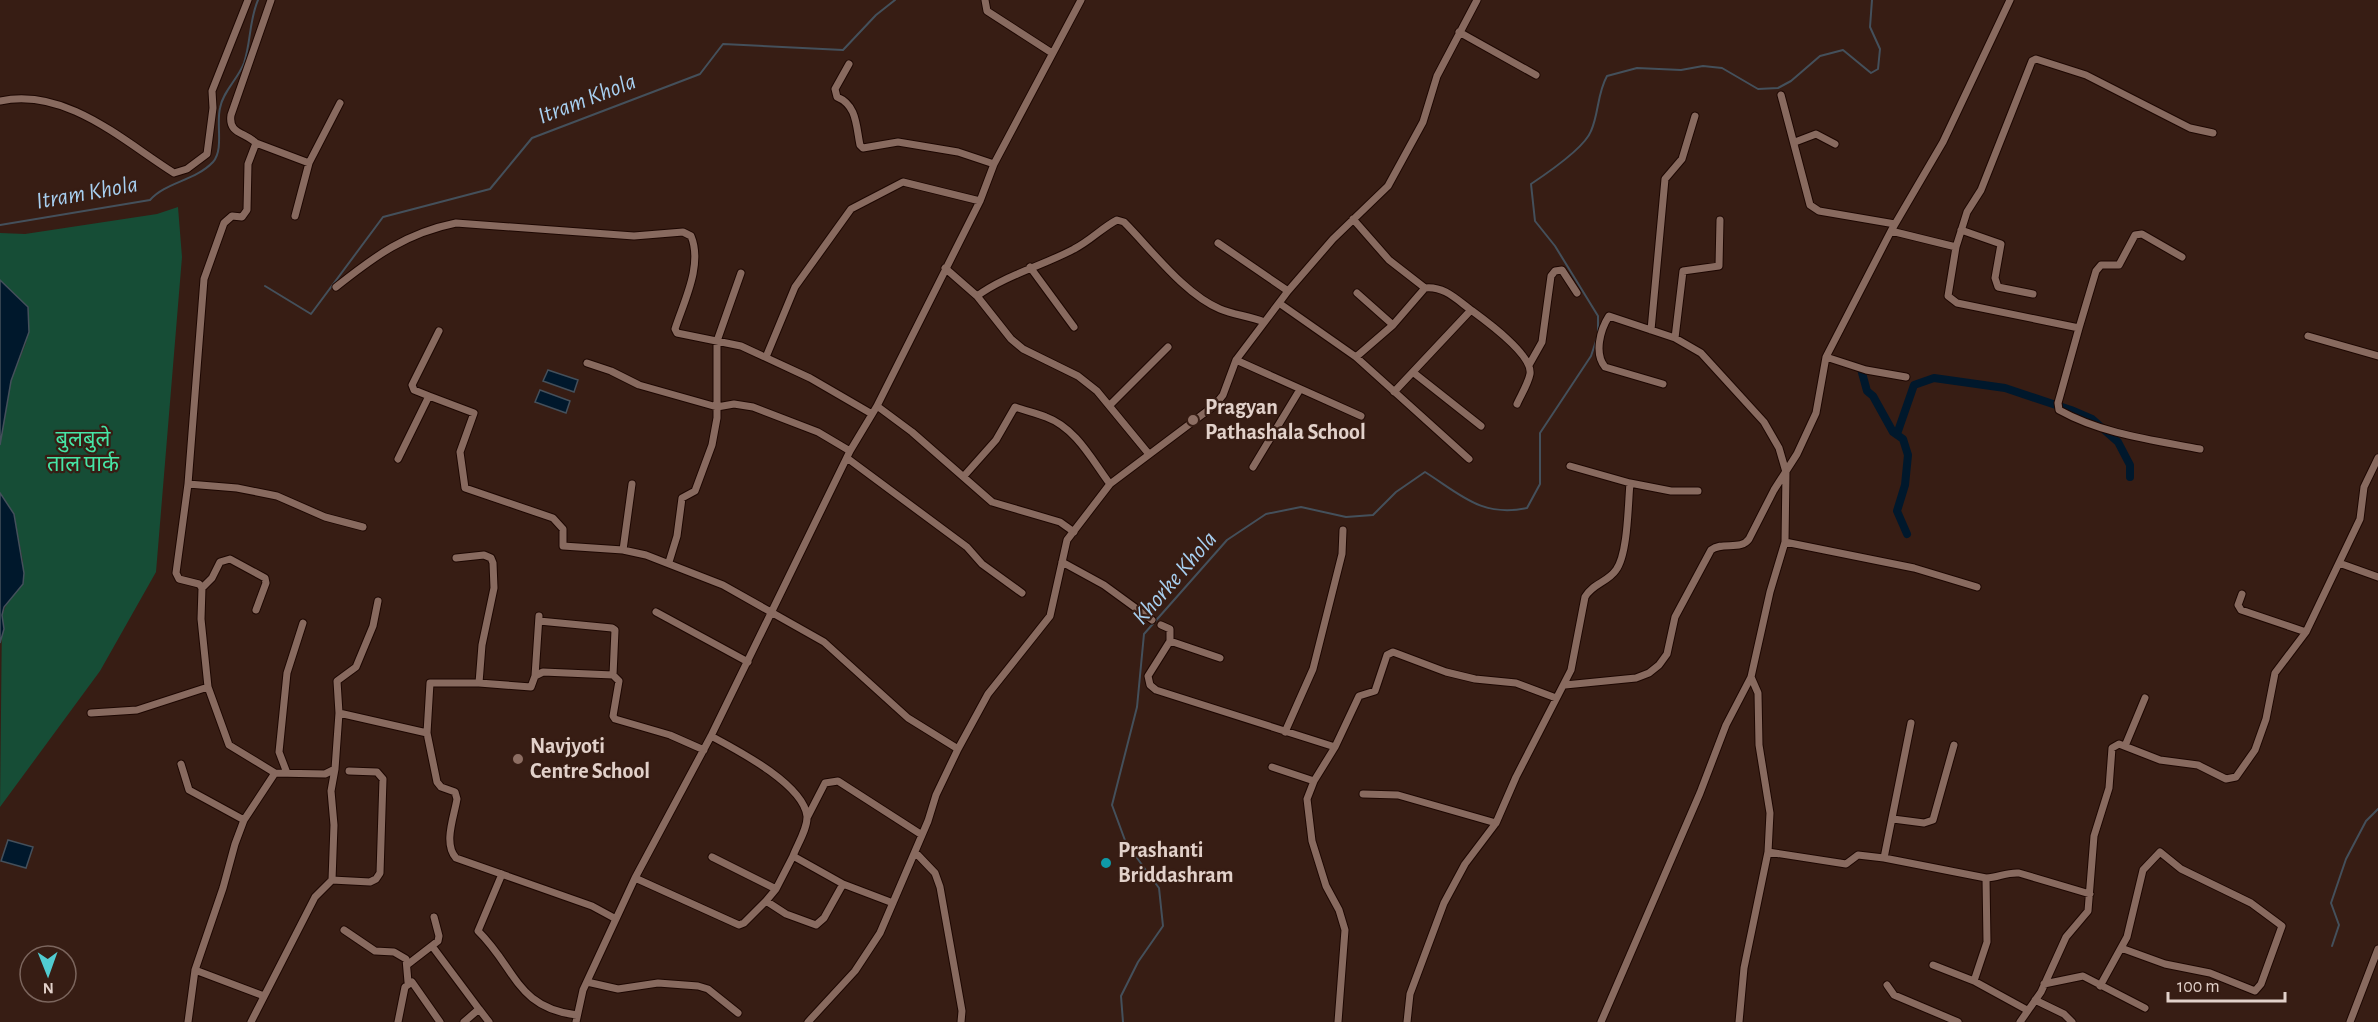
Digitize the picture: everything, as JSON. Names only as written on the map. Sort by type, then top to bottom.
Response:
[{"type":"street","points":[[0,101],[24,99],[57,105],[89,116],[174,173],[187,169],[207,154],[213,108],[212,91],[248,0]]},
{"type":"street","points":[[271,0],[256,50],[233,106],[230,123],[237,132],[256,143],[309,163]]},
{"type":"street","points":[[985,0],[987,11],[1052,53]]},
{"type":"street","points":[[502,874],[478,931],[497,950],[508,971],[536,1003],[556,1013],[576,1019],[586,982],[635,878],[704,750],[848,454],[877,406],[980,201],[994,164],[1082,0]]},
{"type":"street","points":[[808,1022],[855,971],[880,933],[922,835],[936,795],[958,749],[988,694],[1050,616],[1067,540],[1110,484],[1215,405],[1223,395],[1236,360],[1288,291],[1353,219],[1378,197],[1393,177],[1423,122],[1437,76],[1477,0]]},
{"type":"street","points":[[1565,685],[1636,678],[1659,665],[1667,654],[1675,617],[1711,550],[1716,546],[1746,543],[1816,413],[1826,357],[1891,231],[1943,142],[2010,0]]},
{"type":"street","points":[[1460,32],[1536,75]]},
{"type":"street","points":[[2079,328],[1951,300],[1948,296],[1956,247],[1967,212],[1981,190],[2032,61],[2036,59],[2086,75],[2190,128],[2213,133]]},
{"type":"street","points":[[849,64],[835,89],[837,97],[846,101],[854,110],[860,145],[863,148],[898,142],[958,152],[994,164]]},
{"type":"street","points":[[1781,94],[1810,205],[1814,210],[1895,224]]},
{"type":"street","points":[[296,216],[309,163],[340,103]]},
{"type":"street","points":[[1651,330],[1665,179],[1682,159],[1695,116]]},
{"type":"street","points":[[1795,142],[1816,134],[1835,144]]},
{"type":"street","points":[[202,588],[199,584],[180,579],[176,573],[188,484],[204,279],[224,223],[232,216],[245,215],[247,171],[256,143]]},
{"type":"street","points":[[766,357],[795,287],[851,209],[903,182],[980,201]]},
{"type":"street","points":[[1353,219],[1389,260],[1425,288],[1437,287],[1444,291],[1509,342],[1529,365],[1530,374],[1517,404]]},
{"type":"street","points":[[1675,338],[1683,271],[1719,266],[1720,220]]},
{"type":"street","points":[[977,296],[1030,267],[1062,256],[1094,239],[1111,223],[1124,222],[1195,294],[1220,309],[1247,315],[1264,322]]},
{"type":"street","points":[[336,287],[382,251],[427,228],[456,223],[634,236],[683,232],[692,236],[694,266],[675,329],[680,335],[741,346],[810,378],[872,414]]},
{"type":"street","points":[[1961,230],[2001,244],[1995,278],[1998,287],[2033,294]]},
{"type":"street","points":[[1891,231],[1956,247]]},
{"type":"street","points":[[2182,257],[2142,234],[2135,235],[2120,265],[2101,265],[2096,271],[2059,396],[2059,410],[2079,421],[2135,437],[2200,449]]},
{"type":"street","points":[[1218,243],[1288,291]]},
{"type":"street","points":[[1030,267],[1074,327]]},
{"type":"street","points":[[945,268],[977,296],[1011,339],[1023,349],[1078,376],[1110,405],[1149,453]]},
{"type":"street","points":[[1529,365],[1542,342],[1551,276],[1555,271],[1562,270],[1577,293]]},
{"type":"street","points":[[669,562],[677,536],[682,498],[694,491],[712,445],[717,418],[717,341],[741,273]]},
{"type":"street","points":[[1356,357],[1393,326],[1425,288]]},
{"type":"street","points":[[1358,293],[1393,326]]},
{"type":"street","points":[[1280,303],[1356,357],[1469,459]]},
{"type":"street","points":[[1394,393],[1471,310]]},
{"type":"street","points":[[1601,1022],[1700,793],[1726,725],[1751,677],[1770,592],[1785,542],[1786,472],[1779,448],[1764,422],[1701,353],[1675,338],[1609,316],[1604,323],[1598,354],[1605,368],[1663,384]]},
{"type":"street","points":[[439,331],[412,384],[414,390],[474,413],[460,452],[465,488],[553,518],[563,529],[563,546],[623,550],[669,562],[723,585],[824,642],[908,718],[958,749]]},
{"type":"street","points":[[2308,336],[2378,356]]},
{"type":"street","points":[[1110,405],[1168,346]]},
{"type":"street","points":[[1826,357],[1866,370],[1906,377]]},
{"type":"street","points":[[1236,360],[1299,391],[1361,416]]},
{"type":"street","points":[[587,363],[611,371],[639,386],[717,407],[734,404],[753,407],[818,432],[967,547],[982,564],[1022,593]]},
{"type":"street","points":[[1414,373],[1481,426]]},
{"type":"street","points":[[1252,467],[1299,391]]},
{"type":"street","points":[[398,459],[429,396]]},
{"type":"street","points":[[877,406],[912,432],[992,502],[1060,522],[1074,532]]},
{"type":"street","points":[[964,476],[1004,429],[1015,407],[1047,417],[1069,432],[1091,456],[1110,484]]},
{"type":"street","points":[[2020,1022],[2044,984],[2066,937],[2088,911],[2094,836],[2109,788],[2112,748],[2119,744],[2160,760],[2198,765],[2226,779],[2236,777],[2255,750],[2266,719],[2275,673],[2306,632],[2360,519],[2364,487],[2378,458]]},
{"type":"street","points":[[1570,466],[1630,483],[1671,491],[1698,492]]},
{"type":"street","points":[[1407,1022],[1410,994],[1444,903],[1465,864],[1496,823],[1556,698],[1565,685],[1579,642],[1585,597],[1590,589],[1617,570],[1622,556],[1630,483]]},
{"type":"street","points":[[188,484],[237,488],[277,496],[325,517],[363,527]]},
{"type":"street","points":[[623,550],[632,484]]},
{"type":"street","points":[[1285,732],[1313,669],[1342,554],[1343,530]]},
{"type":"street","points":[[1785,542],[1914,568],[1977,587]]},
{"type":"street","points":[[456,558],[484,555],[493,563],[494,588],[482,645],[479,683]]},
{"type":"street","points":[[256,610],[266,582],[265,578],[230,559],[220,562],[212,578],[202,588],[201,619],[208,687],[229,745],[275,773],[325,774],[335,769]]},
{"type":"street","points":[[1062,562],[1104,585],[1152,620]]},
{"type":"street","points":[[2339,563],[2378,577]]},
{"type":"street","points":[[2242,594],[2238,605],[2241,610],[2306,632]]},
{"type":"street","points":[[252,1022],[308,908],[332,880],[334,825],[331,791],[339,712],[337,681],[356,667],[373,626],[378,601]]},
{"type":"street","points":[[656,612],[748,662]]},
{"type":"street","points":[[613,675],[615,630],[539,618],[535,676],[531,687],[479,683],[430,683],[427,733],[437,782],[441,788],[455,792],[457,799],[450,852],[456,858],[592,906],[616,918]]},
{"type":"street","points":[[287,773],[279,752],[287,673],[303,623]]},
{"type":"street","points":[[1161,625],[1170,629],[1170,641],[1148,676],[1150,686],[1170,695],[1335,747]]},
{"type":"street","points":[[1170,641],[1220,658]]},
{"type":"street","points":[[1338,1022],[1345,930],[1339,910],[1326,886],[1312,841],[1307,799],[1359,696],[1375,691],[1388,655],[1393,652],[1446,672],[1474,679],[1516,683],[1556,698]]},
{"type":"street","points":[[535,676],[543,672],[613,675],[619,681],[613,716],[615,719],[670,735],[704,750]]},
{"type":"street","points":[[1739,1022],[1744,968],[1768,852],[1770,813],[1759,745],[1758,693],[1751,677]]},
{"type":"street","points":[[91,713],[137,710],[208,687]]},
{"type":"street","points":[[2125,746],[2145,698]]},
{"type":"street","points":[[339,712],[427,733]]},
{"type":"street","points":[[1884,858],[1911,723]]},
{"type":"street","points":[[711,736],[753,759],[789,789],[804,806],[807,818]]},
{"type":"street","points":[[1893,819],[1924,823],[1933,820],[1954,745]]},
{"type":"street","points":[[180,764],[189,790],[244,820]]},
{"type":"street","points":[[1272,767],[1314,782]]},
{"type":"street","points":[[332,880],[370,882],[380,873],[383,779],[376,772],[349,771]]},
{"type":"street","points":[[188,1022],[195,970],[244,820],[275,773]]},
{"type":"street","points":[[635,878],[739,925],[744,923],[776,889],[825,783],[838,781],[922,835]]},
{"type":"street","points":[[1363,794],[1398,795],[1496,823]]},
{"type":"street","points":[[915,852],[935,873],[940,887],[962,1011],[961,1022]]},
{"type":"street","points":[[1768,852],[1846,864],[1858,855],[1884,858],[1986,878],[1997,878],[2008,872],[2019,873],[2090,894]]},
{"type":"street","points":[[2100,986],[2121,948],[2132,920],[2136,891],[2143,870],[2160,852],[2181,869],[2251,903],[2282,926],[2261,984],[2254,991],[2210,973],[2165,964],[2121,948]]},
{"type":"street","points":[[793,856],[843,884],[893,903]]},
{"type":"street","points":[[712,857],[776,889]]},
{"type":"street","points":[[1974,981],[1987,942],[1986,878]]},
{"type":"street","points":[[766,901],[786,914],[816,925],[824,918],[843,884]]},
{"type":"street","points":[[407,965],[432,946],[439,936],[434,917]]},
{"type":"street","points":[[344,930],[375,951],[394,952],[406,959],[408,982],[398,1022]]},
{"type":"street","points":[[432,946],[489,1022]]},
{"type":"street","points":[[2350,1022],[2378,949]]},
{"type":"street","points":[[1933,965],[1974,981],[2028,1010]]},
{"type":"street","points":[[195,970],[264,996]]},
{"type":"street","points":[[2044,984],[2083,976],[2145,1008]]},
{"type":"street","points":[[408,982],[412,982],[440,1022]]},
{"type":"street","points":[[586,982],[618,989],[658,983],[698,986],[708,989],[738,1013]]},
{"type":"street","points":[[1887,985],[1894,995],[1958,1022]]},
{"type":"street","points":[[2035,1000],[2068,1021]]},
{"type":"street","points":[[464,1022],[479,1009]]},
{"type":"green space","name":"बुलबुले ताल पार्क","points":[[178,207],[182,257],[156,572],[100,671],[0,807],[2,615],[7,603],[23,584],[23,562],[14,514],[0,493],[0,445],[11,381],[26,343],[28,307],[0,280],[0,233],[25,234],[157,214]]},
{"type":"water","points":[[0,280],[28,307],[29,332],[11,381],[0,445]]},
{"type":"water","points":[[548,370],[578,380],[574,392],[543,381]]},
{"type":"water","points":[[540,390],[570,401],[566,413],[535,402]]},
{"type":"water","points":[[0,493],[14,514],[24,573],[23,584],[4,607],[2,615],[4,629],[0,643]]},
{"type":"water","points":[[8,840],[33,847],[26,868],[1,861]]},
{"type":"waterway","name":"Itram Khola","points":[[0,225],[150,200],[164,189],[189,178],[213,162],[219,144],[220,108],[224,96],[244,63],[258,0]]},
{"type":"waterway","name":"Itram Khola","points":[[265,286],[311,314],[383,217],[490,189],[532,138],[700,74],[723,44],[843,50],[876,15],[895,0]]},
{"type":"waterway","name":"Khorke Khola","points":[[1123,1022],[1121,996],[1138,962],[1163,926],[1159,888],[1126,843],[1112,805],[1137,707],[1144,634],[1227,540],[1266,514],[1301,507],[1346,517],[1373,515],[1396,492],[1425,472],[1461,496],[1484,507],[1497,510],[1527,508],[1540,484],[1540,433],[1591,356],[1598,335],[1598,316],[1555,246],[1535,221],[1531,184],[1564,160],[1587,137],[1594,124],[1601,90],[1607,76],[1637,68],[1681,70],[1703,66],[1722,68],[1758,89],[1778,88],[1791,81],[1820,56],[1843,50],[1871,73],[1878,69],[1880,49],[1870,27],[1872,0]]},
{"type":"waterway","points":[[1855,366],[1861,369],[1867,391],[1873,396],[1893,432],[1903,439],[1908,455],[1905,485],[1897,511],[1907,534]]},
{"type":"waterway","points":[[1897,434],[1914,385],[1934,378],[2005,388],[2092,419],[2118,442],[2130,465],[2130,477]]},
{"type":"waterway","points":[[2332,946],[2339,925],[2331,903],[2346,859],[2366,821],[2378,809]]},
{"type":"place","name":"Pragyan Pathashala School","points":[[1193,420]]},
{"type":"place","name":"Navjyoti Centre School","points":[[518,759]]},
{"type":"place","name":"Prashanti Briddashram","points":[[1106,863]]}]
